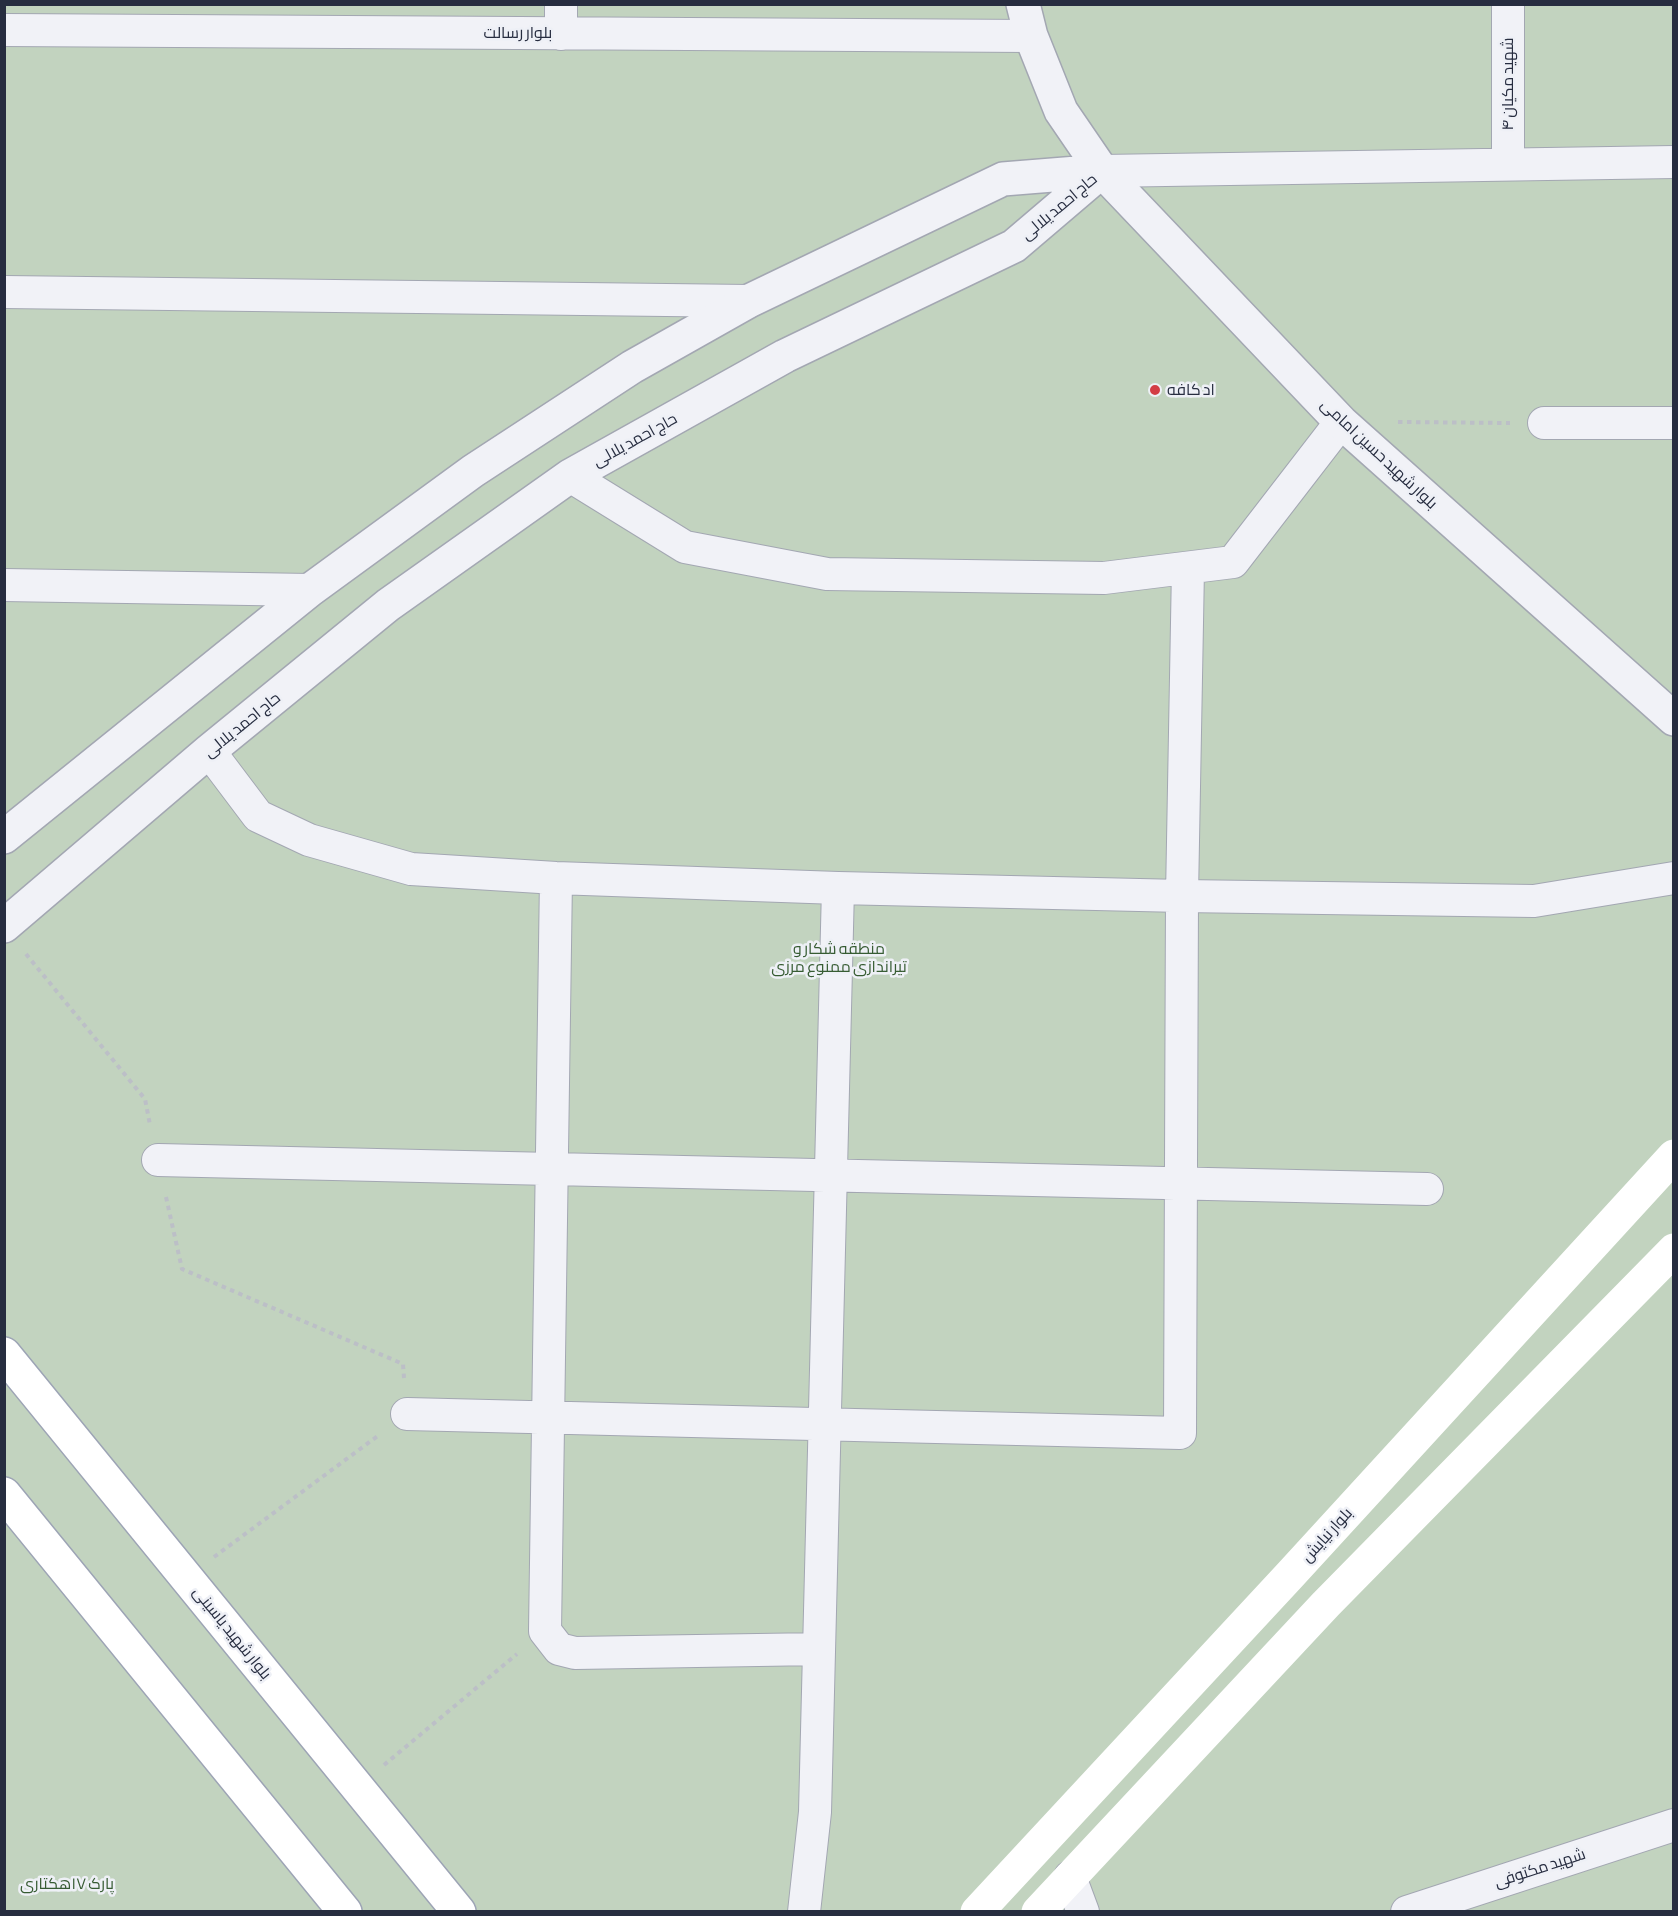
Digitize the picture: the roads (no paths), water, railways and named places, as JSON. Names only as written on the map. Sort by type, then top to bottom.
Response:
[{"type":"main road","name":"بلوار نیایش","points":[[976,1911],[1218,1653],[1674,1156]]},
{"type":"main road","points":[[1038,1911],[1326,1604],[1674,1250]]},
{"type":"main road","name":"بلوار شهید یاسینی","points":[[4,1354],[459,1911]]},
{"type":"main road","points":[[4,1494],[345,1911]]},
{"type":"main road","points":[[1290,1575],[1295,1586],[1303,1594],[1314,1601],[1326,1604]]},
{"type":"main road","points":[[1218,1653],[1240,1663],[1252,1683]]},
{"type":"street","name":"بلوار شهید حسین امامی","points":[[1023,4],[1031,36],[1061,111],[1102,171],[1341,422],[1674,719]]},
{"type":"street","name":"شهید مکیان ۴","points":[[1508,4],[1508,164]]},
{"type":"street","name":"بلوار رسالت","points":[[4,30],[167,18],[561,19],[1031,36]]},
{"type":"street","points":[[1102,171],[1674,162]]},
{"type":"street","name":"حاج احمد یلالی","points":[[4,837],[310,590],[473,471],[632,367],[749,301],[1004,179],[1102,171]]},
{"type":"street","name":"حاج احمد یلالی","points":[[12,936],[208,751],[388,605],[570,476],[785,356],[1014,246],[1102,171]]},
{"type":"street","points":[[4,292],[749,301]]},
{"type":"street","points":[[570,476],[685,547],[827,574],[1104,578],[1233,562],[1341,422]]},
{"type":"street","points":[[1544,423],[1674,423]]},
{"type":"street","points":[[407,1414],[1180,1432],[1182,896],[1188,568]]},
{"type":"street","points":[[4,585],[310,590]]},
{"type":"street","points":[[208,751],[258,816],[309,840],[411,868],[556,878],[838,888],[1534,901],[1674,878]]},
{"type":"street","points":[[556,878],[545,1631],[559,1649],[575,1653],[819,1650]]},
{"type":"street","points":[[804,1911],[815,1812],[838,888]]},
{"type":"street","points":[[158,1160],[1427,1188]]},
{"type":"street","name":"شهید مکتوفی","points":[[1407,1911],[1674,1825]]},
{"type":"street","points":[[1070,1877],[1083,1911]]},
{"type":"place","name":"اد کافه","points":[[1155,390]]},
{"type":"park label","name":"منطقه شکار و تیراندازی ممنوع مرزی","points":[[839,958]]},
{"type":"park label","name":"پارک ۱۷هکتاری","points":[[67,1884]]}]
